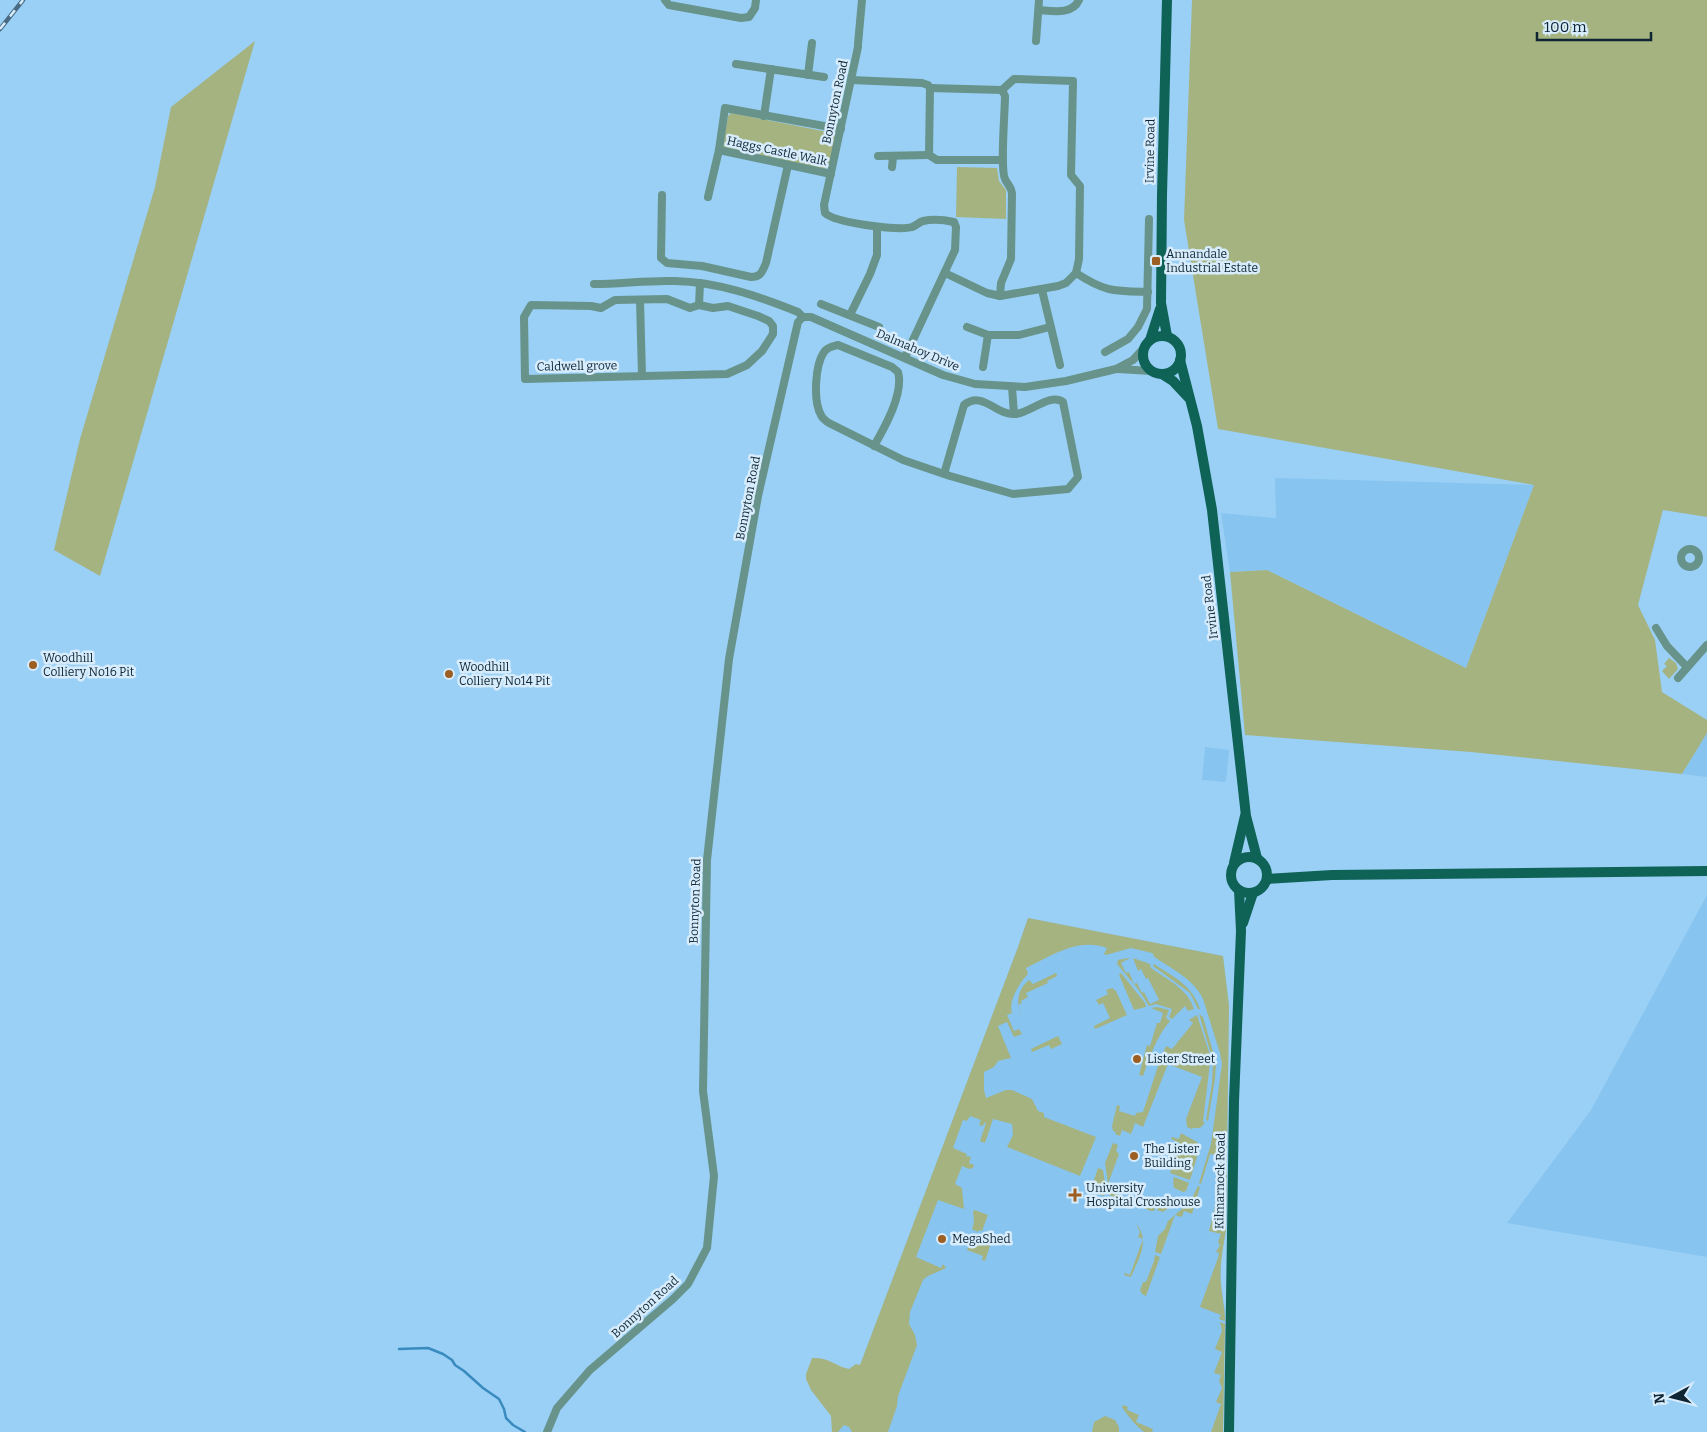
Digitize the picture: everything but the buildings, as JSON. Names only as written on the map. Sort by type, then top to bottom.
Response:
[{"type":"main road","name":"Irvine Road","points":[[1162,303],[1162,195],[1167,0]]},
{"type":"main road","points":[[1162,303],[1167,336]]},
{"type":"main road","points":[[1162,303],[1150,340],[1143,349],[1143,361],[1151,371],[1162,374],[1173,381],[1189,398]]},
{"type":"main road","points":[[1150,340],[1167,336],[1177,343],[1181,354],[1174,370],[1162,374]]},
{"type":"main road","name":"Irvine Road","points":[[1180,360],[1198,426],[1212,510],[1246,816],[1257,858]]},
{"type":"main road","name":"Irvine Road","points":[[1234,863],[1246,816]]},
{"type":"main road","points":[[1245,857],[1257,858],[1266,867],[1267,880],[1262,888],[1253,893],[1239,890],[1232,881],[1231,875],[1234,863],[1245,857]]},
{"type":"main road","points":[[1267,880],[1332,875],[1707,871]]},
{"type":"main road","name":"Kilmarnock Road","points":[[1229,1432],[1234,1101],[1241,931],[1239,890]]},
{"type":"main road","name":"Kilmarnock Road","points":[[1241,931],[1253,893]]},
{"type":"street","points":[[665,0],[670,5],[741,18],[749,17],[756,8],[756,0]]},
{"type":"street","name":"Bonnyton Road","points":[[862,0],[858,45],[852,80],[824,205],[825,213],[832,218],[878,227]]},
{"type":"street","points":[[1036,41],[1039,0]]},
{"type":"street","points":[[1039,10],[1060,12],[1071,9],[1079,0]]},
{"type":"street","points":[[808,75],[812,43]]},
{"type":"street","points":[[736,64],[824,77]]},
{"type":"street","points":[[764,116],[771,69]]},
{"type":"street","points":[[852,80],[922,82],[930,88],[1002,90],[1014,79],[1073,81],[1071,175],[1080,186],[1079,260],[1076,273],[1066,282],[1042,290],[1000,296],[987,293],[945,273]]},
{"type":"street","points":[[930,88],[930,155]]},
{"type":"street","points":[[1000,296],[1001,282],[1011,259],[1012,193],[1010,186],[1004,179],[1005,96],[1002,90]]},
{"type":"street","points":[[708,197],[719,150],[725,108],[841,129]]},
{"type":"street","name":"Haggs Castle Walk","points":[[719,150],[831,174]]},
{"type":"street","points":[[878,156],[930,155],[937,160],[1003,160]]},
{"type":"street","points":[[892,168],[893,156]]},
{"type":"street","points":[[662,195],[660,258],[666,263],[702,266],[756,277],[761,274],[766,263],[788,165]]},
{"type":"street","points":[[1105,352],[1128,339],[1138,327],[1147,309],[1149,219]]},
{"type":"street","points":[[850,315],[867,282],[877,255],[878,227],[912,227],[923,222],[954,222],[956,227],[955,250],[905,357]]},
{"type":"street","points":[[1076,273],[1093,284],[1110,290],[1148,292]]},
{"type":"street","name":"Dalmahoy Drive","points":[[594,284],[674,280],[700,283],[757,296],[798,312],[803,317],[811,316],[944,375],[967,382],[1025,387],[1066,381],[1116,369]]},
{"type":"street","points":[[699,304],[700,283]]},
{"type":"street","points":[[1042,290],[1060,365]]},
{"type":"street","name":"Caldwell grove","points":[[667,299],[690,308],[699,304],[713,308],[728,306],[769,321],[773,326],[773,334],[762,351],[746,365],[727,374],[525,379],[524,317],[531,305],[591,306],[601,308],[616,300],[640,300],[667,299]]},
{"type":"street","points":[[640,300],[642,376]]},
{"type":"street","points":[[821,304],[879,327]]},
{"type":"street","name":"Bonnyton Road","points":[[547,1432],[556,1408],[590,1370],[673,1300],[688,1284],[707,1248],[714,1176],[703,1090],[707,860],[729,659],[758,496],[798,322],[803,317]]},
{"type":"street","points":[[967,327],[988,335],[1019,335],[1050,327]]},
{"type":"street","points":[[983,367],[988,335]]},
{"type":"street","points":[[874,446],[886,425],[895,400],[900,379],[898,372],[892,367],[838,345],[828,348],[821,360],[816,383],[818,406],[821,415],[829,423],[874,446],[903,460],[944,474],[1013,494],[1068,489],[1078,477],[1063,402],[1059,399],[1053,399],[1030,410],[1014,414],[1006,413],[981,400],[969,401],[964,405],[944,474]]},
{"type":"street","points":[[1116,369],[1133,360],[1143,349]]},
{"type":"street","points":[[1116,369],[1151,371]]},
{"type":"street","points":[[1012,387],[1014,414]]},
{"type":"street","points":[[1656,628],[1666,646],[1688,667]]},
{"type":"street","points":[[1678,678],[1707,645]]},
{"type":"shaded area","points":[[1275,478],[1534,485],[1466,668],[1267,570],[1230,572],[1221,513],[1276,518]]},
{"type":"shaded area","points":[[1707,733],[1707,777],[1682,774]]},
{"type":"shaded area","points":[[1205,747],[1229,750],[1226,782],[1202,780]]},
{"type":"shaded area","points":[[1707,895],[1707,1257],[1507,1223],[1591,1110]]},
{"type":"shaded area","name":"University Hospital Crosshouse","points":[[1028,918],[1223,956],[1229,1006],[1226,1230],[1221,1257],[1221,1284],[1225,1309],[1223,1432],[835,1432]]},
{"type":"green space","points":[[1192,0],[1707,0],[1707,517],[1663,510],[1638,605],[1655,640],[1662,692],[1707,720],[1707,733],[1682,774],[1471,752],[1245,735],[1230,572],[1267,570],[1466,668],[1534,485],[1218,429],[1184,220]]},
{"type":"green space","points":[[255,41],[100,576],[54,550],[80,439],[155,187],[171,107]]},
{"type":"green space","points":[[731,113],[833,133],[837,137],[828,167],[825,169],[723,147],[728,116]]},
{"type":"green space","points":[[957,167],[997,168],[999,181],[1006,190],[1006,219],[956,217]]},
{"type":"green space","points":[[1669,658],[1676,663],[1678,669],[1669,679],[1662,671],[1667,666],[1664,664]]},
{"type":"green space","points":[[1028,918],[1223,956],[1229,1006],[1226,1230],[1221,1271],[1225,1321],[1219,1319],[1221,1315],[1200,1307],[1219,1253],[1216,1252],[1220,1245],[1218,1242],[1221,1234],[1209,1231],[1221,1181],[1217,1179],[1221,1171],[1219,1167],[1222,1156],[1210,1154],[1201,1184],[1199,1183],[1211,1144],[1222,1064],[1203,999],[1188,980],[1153,956],[1152,953],[1131,948],[1106,955],[1104,954],[1107,948],[1096,945],[1075,946],[1055,953],[1026,968],[1028,974],[1013,997],[1012,1013],[1007,1015],[1014,1031],[1019,1029],[1022,1034],[1014,1037],[1007,1022],[998,1026],[1011,1058],[998,1061],[994,1067],[984,1072],[984,1090],[986,1098],[1006,1090],[1012,1090],[1032,1099],[1038,1111],[1044,1113],[1044,1117],[1096,1137],[1080,1176],[1007,1147],[1013,1135],[1012,1124],[993,1119],[985,1143],[980,1141],[986,1123],[983,1126],[979,1125],[981,1120],[970,1116],[967,1121],[963,1120],[953,1148],[971,1157],[969,1163],[974,1165],[973,1168],[969,1169],[962,1166],[955,1184],[962,1188],[964,1209],[938,1200],[916,1257],[941,1268],[943,1264],[946,1268],[923,1280],[910,1312],[909,1324],[915,1335],[917,1345],[898,1396],[897,1406],[888,1432],[852,1432],[849,1427],[844,1425],[838,1432],[832,1432],[831,1416],[811,1390],[806,1379],[812,1358],[827,1360],[849,1369],[856,1364],[860,1365]]},
{"type":"green space","points":[[1130,958],[1121,963],[1126,973],[1129,972],[1134,984],[1137,983],[1142,993],[1144,992],[1150,1004],[1159,1000],[1148,978],[1146,979],[1141,969],[1138,971],[1133,958],[1150,964],[1151,968],[1182,990],[1194,1009],[1188,1011],[1185,1006],[1172,1019],[1169,1017],[1172,1009],[1156,1004],[1149,1006],[1138,989],[1117,964],[1118,960]]},
{"type":"green space","points":[[1154,964],[1182,983],[1197,1001],[1200,1009],[1198,1009],[1190,993],[1153,966]]},
{"type":"green space","points":[[1056,973],[1057,976],[1047,981],[1048,983],[1026,993],[1028,997],[1021,1001],[1022,1003],[1019,1005],[1018,1001],[1022,987],[1029,980],[1033,984]]},
{"type":"green space","points":[[1121,973],[1145,1003],[1146,1007],[1134,1010],[1119,975]]},
{"type":"green space","points":[[1112,988],[1116,991],[1127,1015],[1095,1029],[1094,1026],[1110,1018],[1103,1003],[1099,1005],[1096,1000],[1108,994],[1106,990]]},
{"type":"green space","points":[[1157,1007],[1169,1010],[1166,1018],[1170,1021],[1157,1040],[1143,1076],[1139,1075],[1147,1045],[1150,1046],[1157,1023],[1160,1023],[1163,1013],[1151,1008]]},
{"type":"green space","points":[[1199,1014],[1203,1017],[1216,1062],[1208,1121],[1206,1120],[1212,1083],[1213,1061]]},
{"type":"green space","points":[[1197,1015],[1210,1055],[1203,1122],[1205,1123],[1200,1128],[1192,1129],[1187,1127],[1186,1119],[1202,1077],[1168,1064],[1143,1127],[1135,1123],[1131,1134],[1122,1130],[1120,1136],[1115,1134],[1116,1132],[1113,1131],[1112,1126],[1117,1105],[1120,1106],[1119,1111],[1135,1116],[1136,1113],[1143,1112],[1166,1046],[1172,1049],[1193,1023],[1189,1020]]},
{"type":"green space","points":[[1058,1036],[1062,1044],[1051,1049],[1049,1045],[1032,1052],[1031,1049]]},
{"type":"green space","points":[[1181,1133],[1197,1142],[1200,1147],[1190,1180],[1170,1173],[1172,1167],[1176,1165],[1174,1161],[1180,1143],[1171,1139],[1172,1137],[1179,1139]]},
{"type":"green space","points":[[1113,1143],[1118,1145],[1116,1151],[1119,1154],[1108,1184],[1105,1163]]},
{"type":"green space","points":[[1098,1168],[1103,1170],[1106,1189],[1104,1196],[1092,1192],[1091,1189]]},
{"type":"green space","points":[[1174,1177],[1189,1183],[1186,1191],[1183,1192],[1174,1188]]},
{"type":"green space","points":[[1198,1186],[1200,1187],[1192,1214],[1184,1211],[1182,1217],[1175,1215],[1161,1254],[1155,1252],[1158,1236],[1165,1229],[1168,1221],[1190,1202]]},
{"type":"green space","points":[[1110,1191],[1150,1207],[1152,1202],[1156,1203],[1154,1211],[1109,1195]]},
{"type":"green space","points":[[1172,1197],[1177,1197],[1177,1202],[1163,1212],[1157,1210],[1159,1204]]},
{"type":"green space","points":[[973,1211],[988,1215],[982,1231],[979,1230],[978,1232],[972,1229],[974,1222]]},
{"type":"green space","points":[[1136,1224],[1140,1230],[1143,1239],[1138,1237],[1140,1232]]},
{"type":"green space","points":[[974,1233],[992,1240],[985,1261],[982,1260],[983,1256],[967,1250]]},
{"type":"green space","points":[[1143,1240],[1140,1257],[1131,1277],[1124,1275],[1125,1273],[1130,1275]]},
{"type":"green space","points":[[1155,1255],[1160,1257],[1146,1296],[1140,1290],[1143,1282],[1146,1282]]},
{"type":"green space","points":[[1220,1322],[1225,1324],[1223,1432],[1211,1432],[1221,1404],[1216,1402],[1222,1388],[1219,1381],[1221,1375],[1214,1373],[1222,1352],[1215,1349],[1222,1331]]},
{"type":"green space","points":[[1123,1405],[1128,1407],[1127,1410],[1139,1415],[1136,1422],[1153,1429],[1152,1432],[1144,1432],[1124,1410]]},
{"type":"green space","points":[[1105,1416],[1115,1420],[1119,1427],[1119,1432],[1092,1432],[1094,1422]]},
{"type":"waterway","points":[[399,1349],[428,1348],[443,1354],[499,1399],[506,1418],[525,1432]]},
{"type":"railway","points":[[0,29],[23,0]]},
{"type":"place","name":"Annandale Industrial Estate","points":[[1156,261]]},
{"type":"place","name":"Woodhill Colliery No16 Pit","points":[[33,665]]},
{"type":"place","name":"Woodhill Colliery No14 Pit","points":[[449,674]]},
{"type":"place","name":"Lister Street","points":[[1137,1059]]},
{"type":"place","name":"The Lister Building","points":[[1134,1156]]},
{"type":"place","name":"University Hospital Crosshouse","points":[[1075,1195]]},
{"type":"place","name":"MegaShed","points":[[942,1239]]}]
